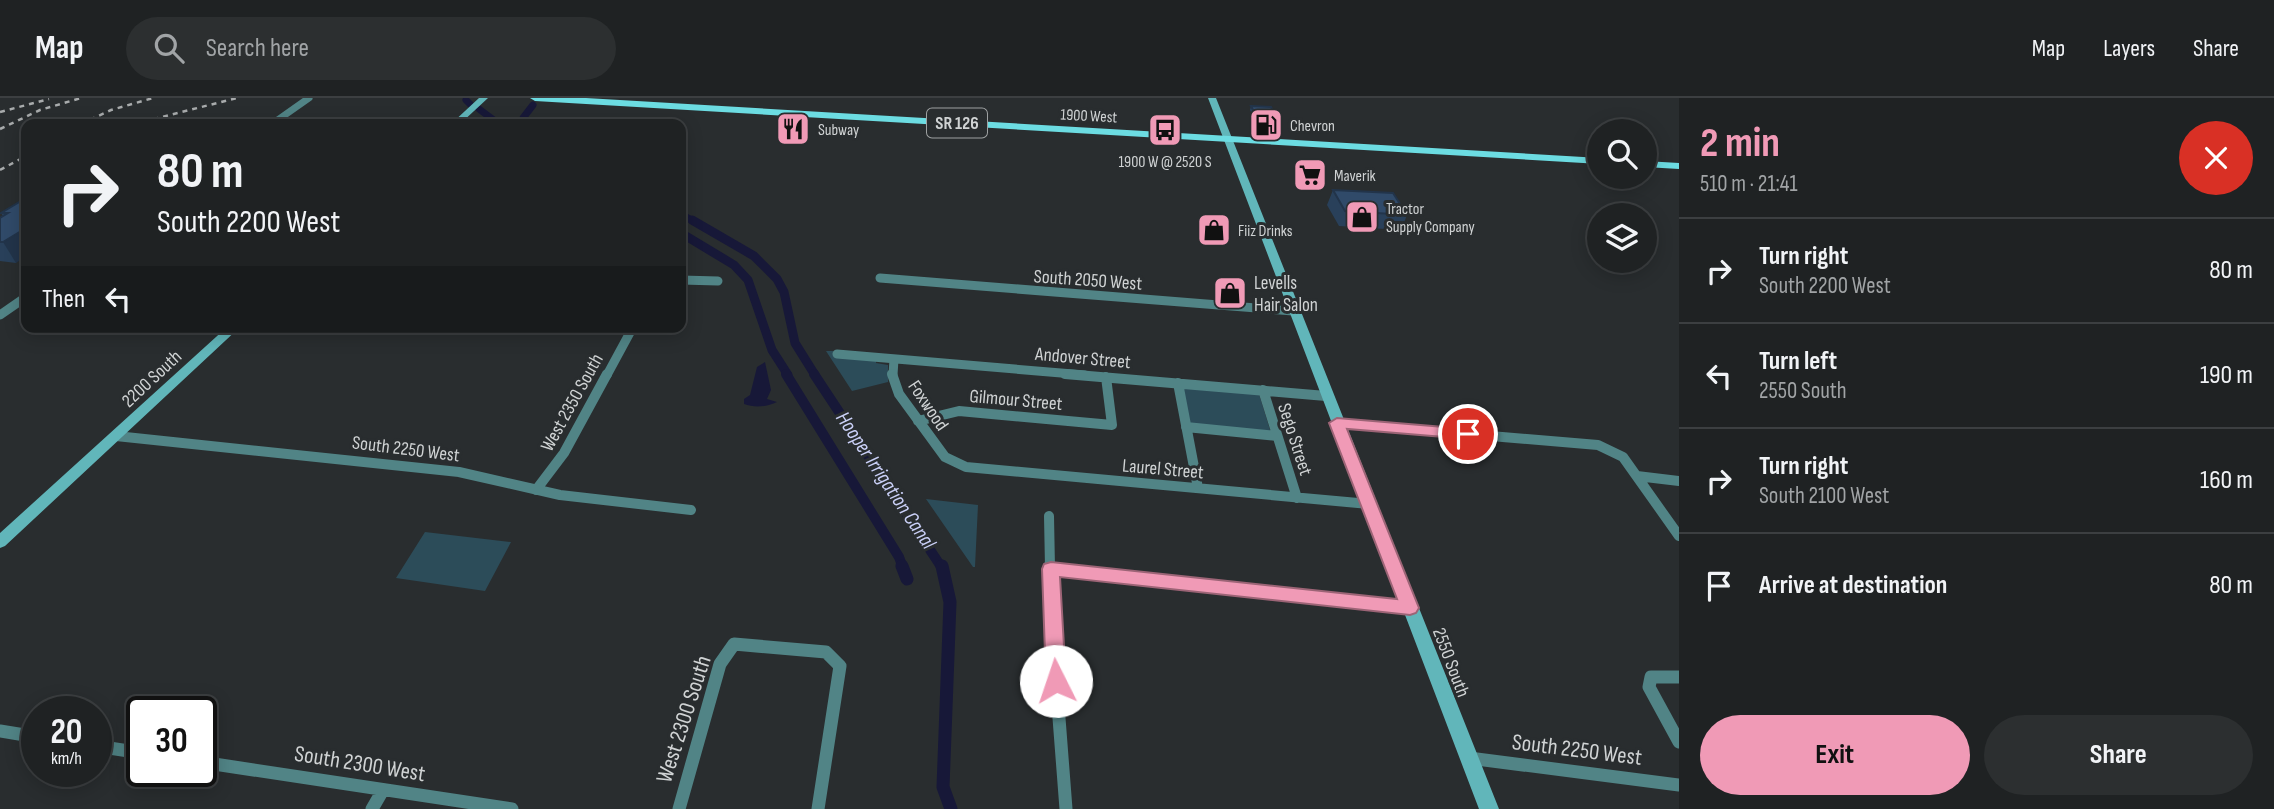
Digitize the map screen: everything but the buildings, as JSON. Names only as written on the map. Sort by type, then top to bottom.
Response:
[{"type":"main road","name":"1900 West","points":[[535,98],[1587,160]]},
{"type":"main road","points":[[1657,165],[1679,166]]},
{"type":"street","points":[[279,119],[309,98]]},
{"type":"street","points":[[461,119],[484,98]]},
{"type":"street","name":"2550 South","points":[[1212,98],[1489,809]]},
{"type":"street","name":"South 2050 West","points":[[880,278],[1293,311]]},
{"type":"street","points":[[686,280],[719,281]]},
{"type":"street","points":[[0,315],[21,300]]},
{"type":"street","name":"2200 South","points":[[0,542],[227,333]]},
{"type":"street","name":"West 2350 South","points":[[536,490],[564,453],[630,333]]},
{"type":"street","name":"Andover Street","points":[[837,354],[1326,396]]},
{"type":"street","name":"Foxwood","points":[[894,359],[894,383],[918,421],[945,457],[954,463]]},
{"type":"street","name":"Gilmour Street","points":[[918,421],[960,411],[1112,425],[1106,377]]},
{"type":"street","points":[[1178,383],[1198,488]]},
{"type":"street","name":"Sego Street","points":[[1263,390],[1297,498]]},
{"type":"street","points":[[1337,423],[1598,445],[1623,457],[1679,536]]},
{"type":"street","points":[[1186,427],[1277,436]]},
{"type":"street","name":"South 2250 West","points":[[120,432],[459,472],[536,490],[691,510]]},
{"type":"street","name":"Laurel Street","points":[[954,463],[966,467],[1369,504]]},
{"type":"street","points":[[1637,476],[1679,481]]},
{"type":"street","points":[[1049,516],[1052,627],[1066,809]]},
{"type":"street","points":[[1051,569],[1410,608]]},
{"type":"street","name":"West 2300 South","points":[[679,809],[720,664],[734,644],[826,652],[840,666],[818,809]]},
{"type":"street","points":[[1679,677],[1651,677],[1649,687],[1679,741]]},
{"type":"street","points":[[0,731],[21,734]]},
{"type":"street","name":"South 2250 West","points":[[1469,758],[1679,785]]},
{"type":"street","name":"South 2300 West","points":[[217,764],[512,809]]},
{"type":"street","points":[[372,809],[383,790]]},
{"type":"shaded area","points":[[826,351],[833,351],[833,356],[876,360],[876,363],[888,365],[888,382],[852,391]]},
{"type":"shaded area","points":[[765,362],[771,390],[767,399],[777,402],[761,406],[744,404],[744,399],[750,395],[757,367]]},
{"type":"shaded area","points":[[1182,388],[1259,394],[1271,433],[1190,426]]},
{"type":"shaded area","points":[[926,499],[978,505],[975,567],[973,567]]},
{"type":"shaded area","points":[[425,532],[511,542],[485,591],[396,578]]},
{"type":"waterway","points":[[466,100],[470,104]]},
{"type":"waterway","name":"Hooper Irrigation Canal","points":[[523,119],[533,105]]},
{"type":"waterway","points":[[479,109],[492,119]]},
{"type":"waterway","name":"Hooper Irrigation Canal","points":[[686,217],[695,222]]},
{"type":"waterway","name":"Hooper Irrigation Canal","points":[[692,220],[754,256],[777,279],[784,292],[795,343],[815,375]]},
{"type":"waterway","points":[[686,236],[734,265],[748,280],[772,350],[788,375]]},
{"type":"waterway","points":[[786,374],[899,557],[903,568]]},
{"type":"waterway","name":"Hooper Irrigation Canal","points":[[814,374],[942,568]]},
{"type":"waterway","points":[[902,566],[907,579]]},
{"type":"waterway","name":"Hooper Irrigation Canal","points":[[942,566],[950,602],[943,787],[951,809]]},
{"type":"railway","points":[[21,119],[40,110],[81,98]]},
{"type":"railway","points":[[92,119],[111,110],[153,98]]},
{"type":"railway","points":[[154,119],[237,98]]},
{"type":"railway","points":[[0,112],[49,99]]},
{"type":"railway","points":[[0,129],[21,119]]},
{"type":"railway","points":[[0,170],[21,159]]},
{"type":"place","name":"Chevron","points":[[1266,125]]},
{"type":"place","name":"Subway","points":[[793,129]]},
{"type":"place","name":"1900 W @ 2520 S","points":[[1165,130]]},
{"type":"place","name":"Maverik","points":[[1310,175]]},
{"type":"place","name":"Tractor Supply Company","points":[[1362,217]]},
{"type":"place","name":"Fiiz Drinks","points":[[1214,230]]},
{"type":"place","name":"Levells Hair Salon","points":[[1230,293]]},
{"type":"route","points":[[1056,681],[1051,569],[1410,608],[1337,423],[1468,434]]}]
